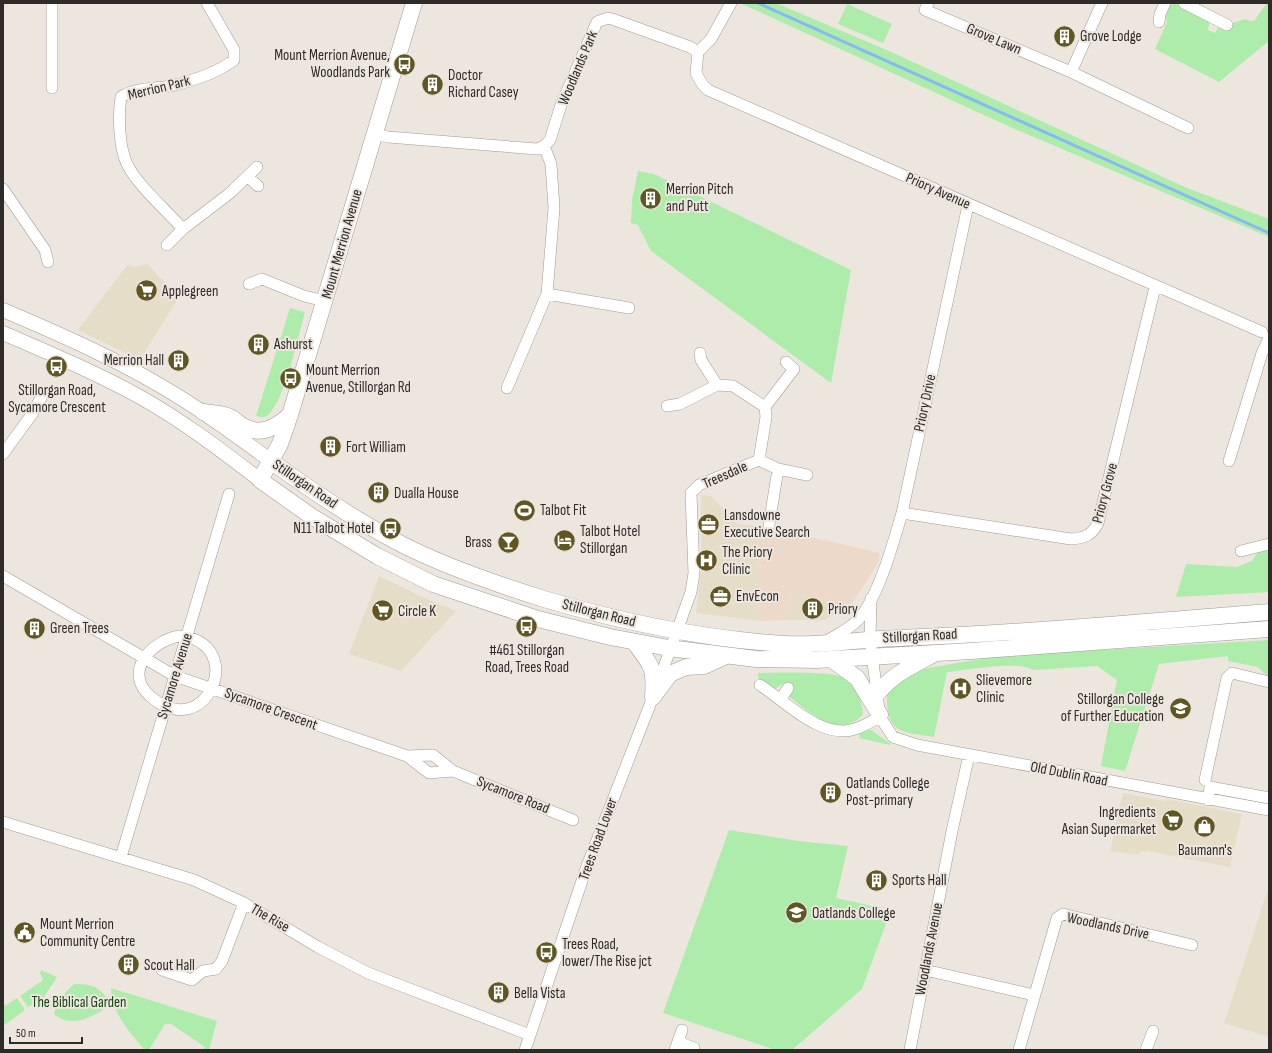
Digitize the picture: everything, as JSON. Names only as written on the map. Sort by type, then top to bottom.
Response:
[{"type":"highway","name":"Mount Merrion Avenue","points":[[260,480],[280,444],[290,415],[414,3]]},
{"type":"highway","points":[[203,412],[229,416],[242,426],[254,432],[267,430],[282,422],[290,415]]},
{"type":"highway","name":"Stillorgan Road","points":[[271,462],[306,487],[373,528],[409,548],[474,577],[600,615],[677,630],[786,644],[844,643],[870,639],[942,636],[1269,612]]},
{"type":"highway","name":"Stillorgan Road","points":[[260,480],[311,516],[377,556],[433,584],[538,619],[634,642],[669,648],[726,656],[783,661],[935,653],[1269,629]]},
{"type":"highway","points":[[634,642],[650,663],[654,674],[653,697]]},
{"type":"highway","points":[[877,694],[887,681],[935,653]]},
{"type":"highway","points":[[653,697],[670,674],[686,667],[704,666],[726,656]]},
{"type":"highway","points":[[831,659],[857,678],[880,716]]},
{"type":"main road","name":"Stillorgan Road","points":[[3,310],[78,342],[148,379],[203,412],[271,462]]},
{"type":"main road","name":"Stillorgan Road","points":[[3,333],[83,368],[140,398],[191,430],[260,480]]},
{"type":"main road","points":[[203,412],[229,434],[235,450],[231,454],[227,455]]},
{"type":"street","points":[[52,3],[52,88]]},
{"type":"street","name":"Merrion Park","points":[[183,229],[141,183],[127,165],[122,153],[119,108],[121,97],[127,93],[174,85],[195,79],[228,65],[234,60],[234,50],[207,3]]},
{"type":"street","points":[[698,52],[711,39],[731,3]]},
{"type":"street","name":"Grove Lawn","points":[[928,3],[925,10],[1071,72],[1188,128]]},
{"type":"street","points":[[1071,72],[1102,3]]},
{"type":"street","points":[[1159,22],[1160,14],[1165,3]]},
{"type":"street","points":[[1184,3],[1227,24]]},
{"type":"street","name":"Woodlands Park","points":[[544,146],[550,140],[562,105],[597,22],[602,19],[612,19],[690,47],[698,52]]},
{"type":"street","name":"Priory Avenue","points":[[698,52],[696,73],[702,84],[708,90],[1266,335]]},
{"type":"street","points":[[374,134],[388,137],[537,149],[544,146],[551,164],[554,208],[548,294],[507,388]]},
{"type":"street","points":[[167,245],[183,229],[248,177],[257,167]]},
{"type":"street","points":[[248,177],[258,186]]},
{"type":"street","points":[[3,189],[45,250],[48,262]]},
{"type":"street","name":"Priory Drive","points":[[823,643],[858,621],[871,598],[888,561],[902,513],[968,204]]},
{"type":"street","points":[[249,284],[262,280],[304,296],[325,301]]},
{"type":"street","name":"Priory Grove","points":[[902,513],[1071,539],[1084,538],[1093,532],[1098,523],[1155,287]]},
{"type":"street","points":[[548,294],[629,308]]},
{"type":"street","points":[[1229,461],[1262,353],[1266,335]]},
{"type":"street","points":[[700,353],[701,360],[717,385]]},
{"type":"street","points":[[667,406],[680,404],[717,385],[734,386],[765,407],[794,369],[786,362]]},
{"type":"street","points":[[3,454],[32,414],[42,396]]},
{"type":"street","name":"Treesdale","points":[[759,460],[766,417],[765,407]]},
{"type":"street","name":"Treesdale","points":[[691,493],[699,485],[759,460],[778,468],[807,475]]},
{"type":"street","points":[[769,525],[778,468]]},
{"type":"street","name":"Trees Road Lower","points":[[525,1050],[587,866],[653,697],[669,648],[691,592],[694,573],[691,493]]},
{"type":"street","name":"Sycamore Avenue","points":[[121,857],[229,494]]},
{"type":"street","points":[[1241,551],[1269,544]]},
{"type":"street","name":"Sycamore Crescent","points":[[3,576],[175,676],[213,688],[329,730]]},
{"type":"street","name":"Priory Drive","points":[[870,639],[871,598]]},
{"type":"street","points":[[143,658],[150,649],[168,638],[187,637]]},
{"type":"street","name":"Sycamore Crescent","points":[[143,658],[140,669],[141,680],[148,695],[166,707],[183,710],[193,707],[208,696],[213,688],[216,677],[215,665],[211,654],[204,646],[187,637]]},
{"type":"street","name":"Old Dublin Road","points":[[870,639],[874,656],[880,716],[893,737],[917,745],[1208,800],[1269,810]]},
{"type":"street","points":[[1205,780],[1227,678],[1232,673],[1269,682]]},
{"type":"street","points":[[760,685],[804,717],[826,728],[842,731],[855,729],[880,716]]},
{"type":"street","points":[[780,699],[788,688]]},
{"type":"street","name":"Sycamore Road","points":[[329,730],[407,756],[429,773],[453,771]]},
{"type":"street","name":"Sycamore Road","points":[[407,756],[433,755],[453,771],[573,820]]},
{"type":"street","name":"Woodlands Avenue","points":[[910,1050],[969,755]]},
{"type":"street","points":[[1208,800],[1210,787],[1269,798]]},
{"type":"street","name":"The Rise","points":[[3,822],[194,880],[244,903],[368,973],[530,1035]]},
{"type":"street","points":[[162,970],[192,980],[203,971],[216,969],[222,961],[244,903]]},
{"type":"street","name":"Woodlands Drive","points":[[1019,1050],[1057,918],[1064,914],[1192,945]]},
{"type":"street","points":[[925,970],[1034,995]]},
{"type":"street","points":[[682,1030],[676,1046],[694,1048]]},
{"type":"street","points":[[1146,1050],[1153,1031]]},
{"type":"shaded area","points":[[128,264],[134,267],[147,264],[179,297],[140,360],[78,330]]},
{"type":"shaded area","points":[[701,495],[711,496],[737,524],[756,526],[758,533],[760,621],[696,613],[701,568]]},
{"type":"shaded area","points":[[758,533],[802,535],[880,553],[877,565],[852,603],[792,593],[785,620],[760,621]]},
{"type":"shaded area","points":[[379,576],[456,611],[401,671],[349,654]]},
{"type":"shaded area","points":[[792,593],[852,603],[825,620],[785,620]]},
{"type":"shaded area","points":[[1123,793],[1165,801],[1166,799],[1242,814],[1230,867],[1147,851],[1140,851],[1139,855],[1110,851]]},
{"type":"shaded area","points":[[1269,886],[1269,1037],[1224,1023]]},
{"type":"green space","points":[[740,3],[776,3],[889,51],[1187,188],[1269,219],[1269,237],[1010,127]]},
{"type":"green space","points":[[1267,3],[1269,3],[1269,41],[1219,82],[1155,49],[1167,22],[1167,10],[1170,5],[1176,4],[1210,19],[1208,30],[1215,33],[1219,26],[1229,29],[1233,23],[1245,19],[1254,21]]},
{"type":"green space","points":[[847,4],[892,24],[883,43],[838,24]]},
{"type":"green space","points":[[638,171],[654,174],[851,270],[831,383],[651,251],[638,225],[631,223],[632,200]]},
{"type":"green space","points":[[290,308],[305,312],[290,367],[280,396],[274,407],[267,416],[256,416]]},
{"type":"green space","points":[[1269,550],[1269,592],[1176,597],[1186,564],[1237,567],[1252,561],[1258,552]]},
{"type":"green space","points":[[1269,640],[1269,678],[1258,667],[1228,661],[1228,656],[1159,664],[1125,771],[1101,766],[1117,680],[1097,666],[1033,670],[1026,667],[1004,666],[947,672],[934,737],[904,732],[898,729],[889,717],[887,707],[887,694],[911,671],[998,656]]},
{"type":"green space","points":[[758,673],[820,673],[843,677],[849,680],[855,687],[861,701],[863,714],[855,721],[845,725],[826,721],[816,717],[791,698],[788,694],[789,689],[782,684],[775,689],[759,683]]},
{"type":"green space","points":[[862,729],[871,730],[891,744],[859,738],[860,735],[852,733]]},
{"type":"green space","points":[[729,830],[798,841],[848,846],[836,898],[891,910],[862,989],[792,1050],[776,1050],[663,1013]]},
{"type":"green space","points":[[41,970],[57,977],[42,1000],[28,1007],[20,996],[43,980],[40,973]]},
{"type":"green space","name":"The Biblical Garden","points":[[74,984],[92,986],[103,993],[106,997],[103,1010],[91,1017],[78,1021],[66,1020],[54,1014],[58,1000]]},
{"type":"green space","points":[[111,988],[217,1021],[209,1050],[203,1050],[205,1047],[171,1024],[165,1024],[149,1050],[145,1050],[122,1022],[114,1005]]},
{"type":"green space","points":[[17,998],[25,1010],[3,1026],[3,1007]]},
{"type":"waterway","points":[[758,3],[1269,233]]},
{"type":"place","name":"Grove Lodge","points":[[1065,36]]},
{"type":"place","name":"Mount Merrion Avenue, Woodlands Park","points":[[405,64]]},
{"type":"place","name":"Doctor Richard Casey","points":[[433,84]]},
{"type":"place","name":"Merrion Pitch and Putt","points":[[650,198]]},
{"type":"place","name":"Applegreen","points":[[146,291]]},
{"type":"place","name":"Ashurst","points":[[258,344]]},
{"type":"place","name":"Merrion Hall","points":[[179,360]]},
{"type":"place","name":"Stillorgan Road, Sycamore Crescent","points":[[57,367]]},
{"type":"place","name":"Mount Merrion Avenue, Stillorgan Rd","points":[[291,379]]},
{"type":"place","name":"Fort William","points":[[331,447]]},
{"type":"place","name":"Dualla House","points":[[379,493]]},
{"type":"place","name":"Talbot Fit","points":[[524,510]]},
{"type":"place","name":"Lansdowne Executive Search","points":[[708,524]]},
{"type":"place","name":"N11 Talbot Hotel","points":[[390,528]]},
{"type":"place","name":"Talbot Hotel Stillorgan","points":[[565,540]]},
{"type":"place","name":"Brass","points":[[508,542]]},
{"type":"place","name":"The Priory Clinic","points":[[706,561]]},
{"type":"place","name":"EnvEcon","points":[[721,596]]},
{"type":"place","name":"Priory","points":[[812,609]]},
{"type":"place","name":"Circle K","points":[[383,611]]},
{"type":"place","name":"#461 Stillorgan Road, Trees Road","points":[[527,627]]},
{"type":"place","name":"Green Trees","points":[[35,628]]},
{"type":"place","name":"Slievemore Clinic","points":[[960,689]]},
{"type":"place","name":"Stillorgan College of Further Education","points":[[1180,708]]},
{"type":"place","name":"Oatlands College Post-primary","points":[[831,792]]},
{"type":"place","name":"Ingredients Asian Supermarket","points":[[1172,821]]},
{"type":"place","name":"Baumann's","points":[[1205,827]]},
{"type":"place","name":"Sports Hall","points":[[876,880]]},
{"type":"place","name":"Oatlands College","points":[[797,913]]},
{"type":"place","name":"Mount Merrion Community Centre","points":[[24,933]]},
{"type":"place","name":"Trees Road, lower/The Rise jct","points":[[547,953]]},
{"type":"place","name":"Scout Hall","points":[[129,965]]},
{"type":"place","name":"Bella Vista","points":[[499,993]]}]
